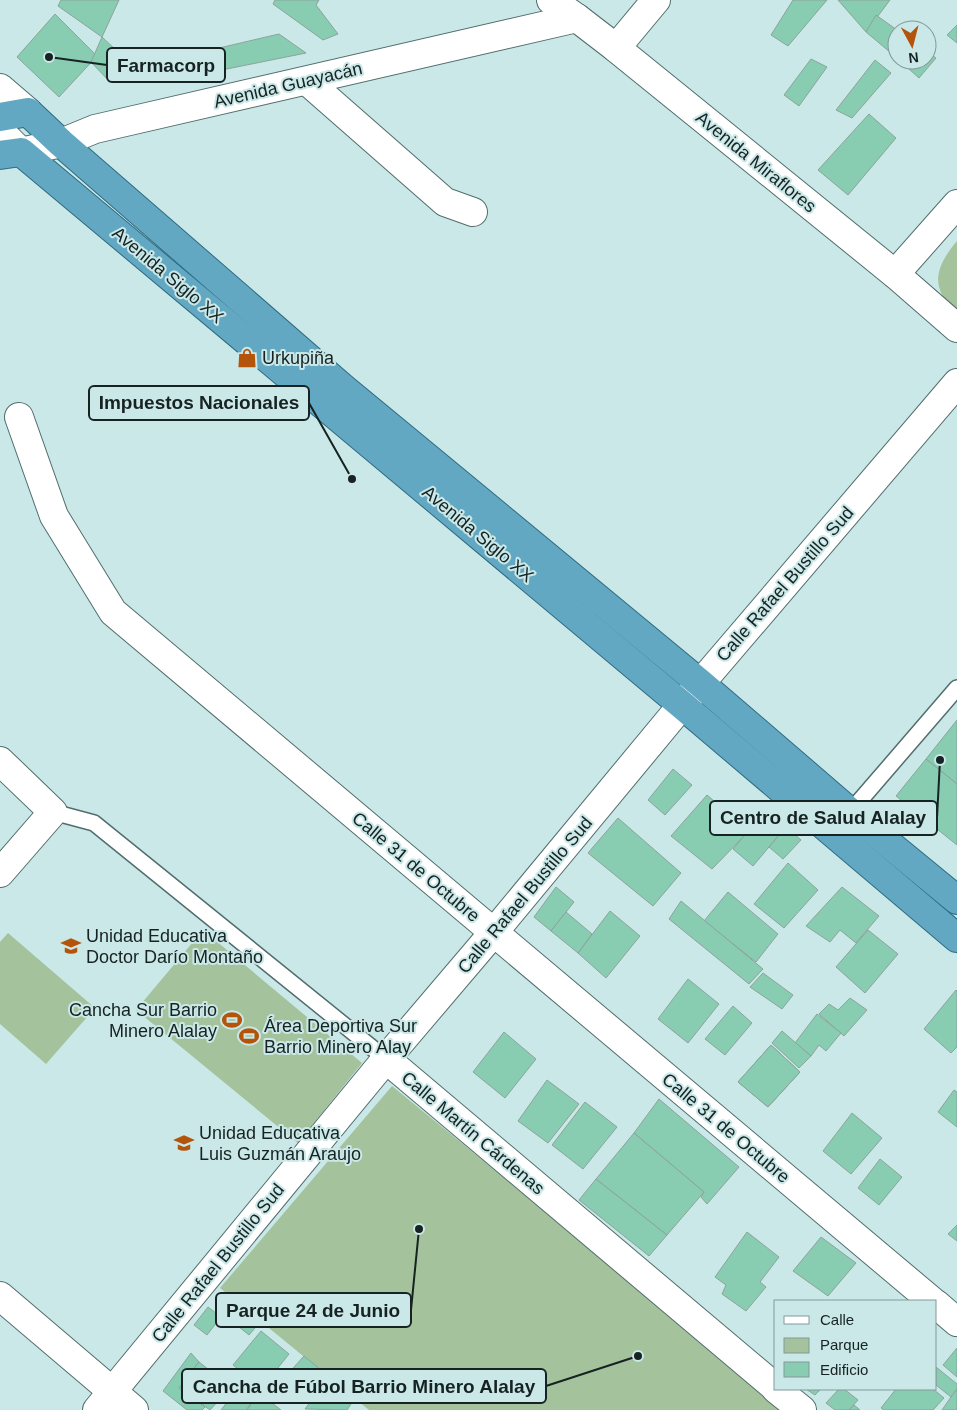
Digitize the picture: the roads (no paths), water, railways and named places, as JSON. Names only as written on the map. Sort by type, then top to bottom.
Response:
[{"type":"highway","name":"Avenida Siglo XX","points":[[28,112],[61,143],[343,388],[700,683],[850,812],[957,900]]},
{"type":"highway","points":[[0,117],[28,112]]},
{"type":"highway","name":"Avenida Siglo XX","points":[[10,153],[682,705],[957,938]]},
{"type":"street","name":"Avenida Miraflores","points":[[551,0],[616,48],[895,274],[957,328]]},
{"type":"street","points":[[616,48],[656,0]]},
{"type":"street","name":"Avenida Guayacán","points":[[10,153],[61,143],[95,129],[577,18]]},
{"type":"street","points":[[307,81],[445,202],[473,212]]},
{"type":"street","points":[[0,88],[28,112]]},
{"type":"street","name":"Avenida Siglo XX","points":[[0,131],[10,153]]},
{"type":"street","points":[[895,274],[957,204]]},
{"type":"street","name":"Calle Rafael Bustillo Sud","points":[[104,1401],[700,683],[957,383]]},
{"type":"street","name":"Calle 31 de Octubre","points":[[19,417],[54,516],[113,612],[931,1300]]},
{"type":"street","name":"Calle Martín Cárdenas","points":[[0,761],[53,812]]},
{"type":"street","points":[[0,873],[53,812]]},
{"type":"street","name":"Calle Martín Cárdenas","points":[[386,1059],[774,1386]]},
{"type":"street","points":[[0,1296],[104,1401],[134,1410]]},
{"type":"street","points":[[937,1305],[957,1322]]},
{"type":"street","name":"Calle Martín Cárdenas","points":[[778,1390],[802,1410]]},
{"type":"lane","points":[[850,812],[957,688]]},
{"type":"lane","name":"Calle Martín Cárdenas","points":[[53,812],[94,823],[386,1059]]},
{"type":"place","name":"Farmacorp","points":[[49,57]]},
{"type":"place","name":"Urkupiña","points":[[247,358]]},
{"type":"place","name":"Impuestos Nacionales","points":[[352,479]]},
{"type":"place","name":"Centro de Salud Alalay","points":[[940,760]]},
{"type":"place","name":"Unidad Educativa Doctor Darío Montaño","points":[[71,946]]},
{"type":"place","name":"Cancha Sur Barrio Minero Alalay","points":[[232,1020]]},
{"type":"place","name":"Área Deportiva Sur Barrio Minero Alay","points":[[249,1036]]},
{"type":"place","name":"Unidad Educativa Luis Guzmán Araujo","points":[[184,1143]]},
{"type":"place","name":"Parque 24 de Junio","points":[[419,1229]]},
{"type":"place","name":"Cancha de Fúbol Barrio Minero Alalay","points":[[638,1356]]}]
